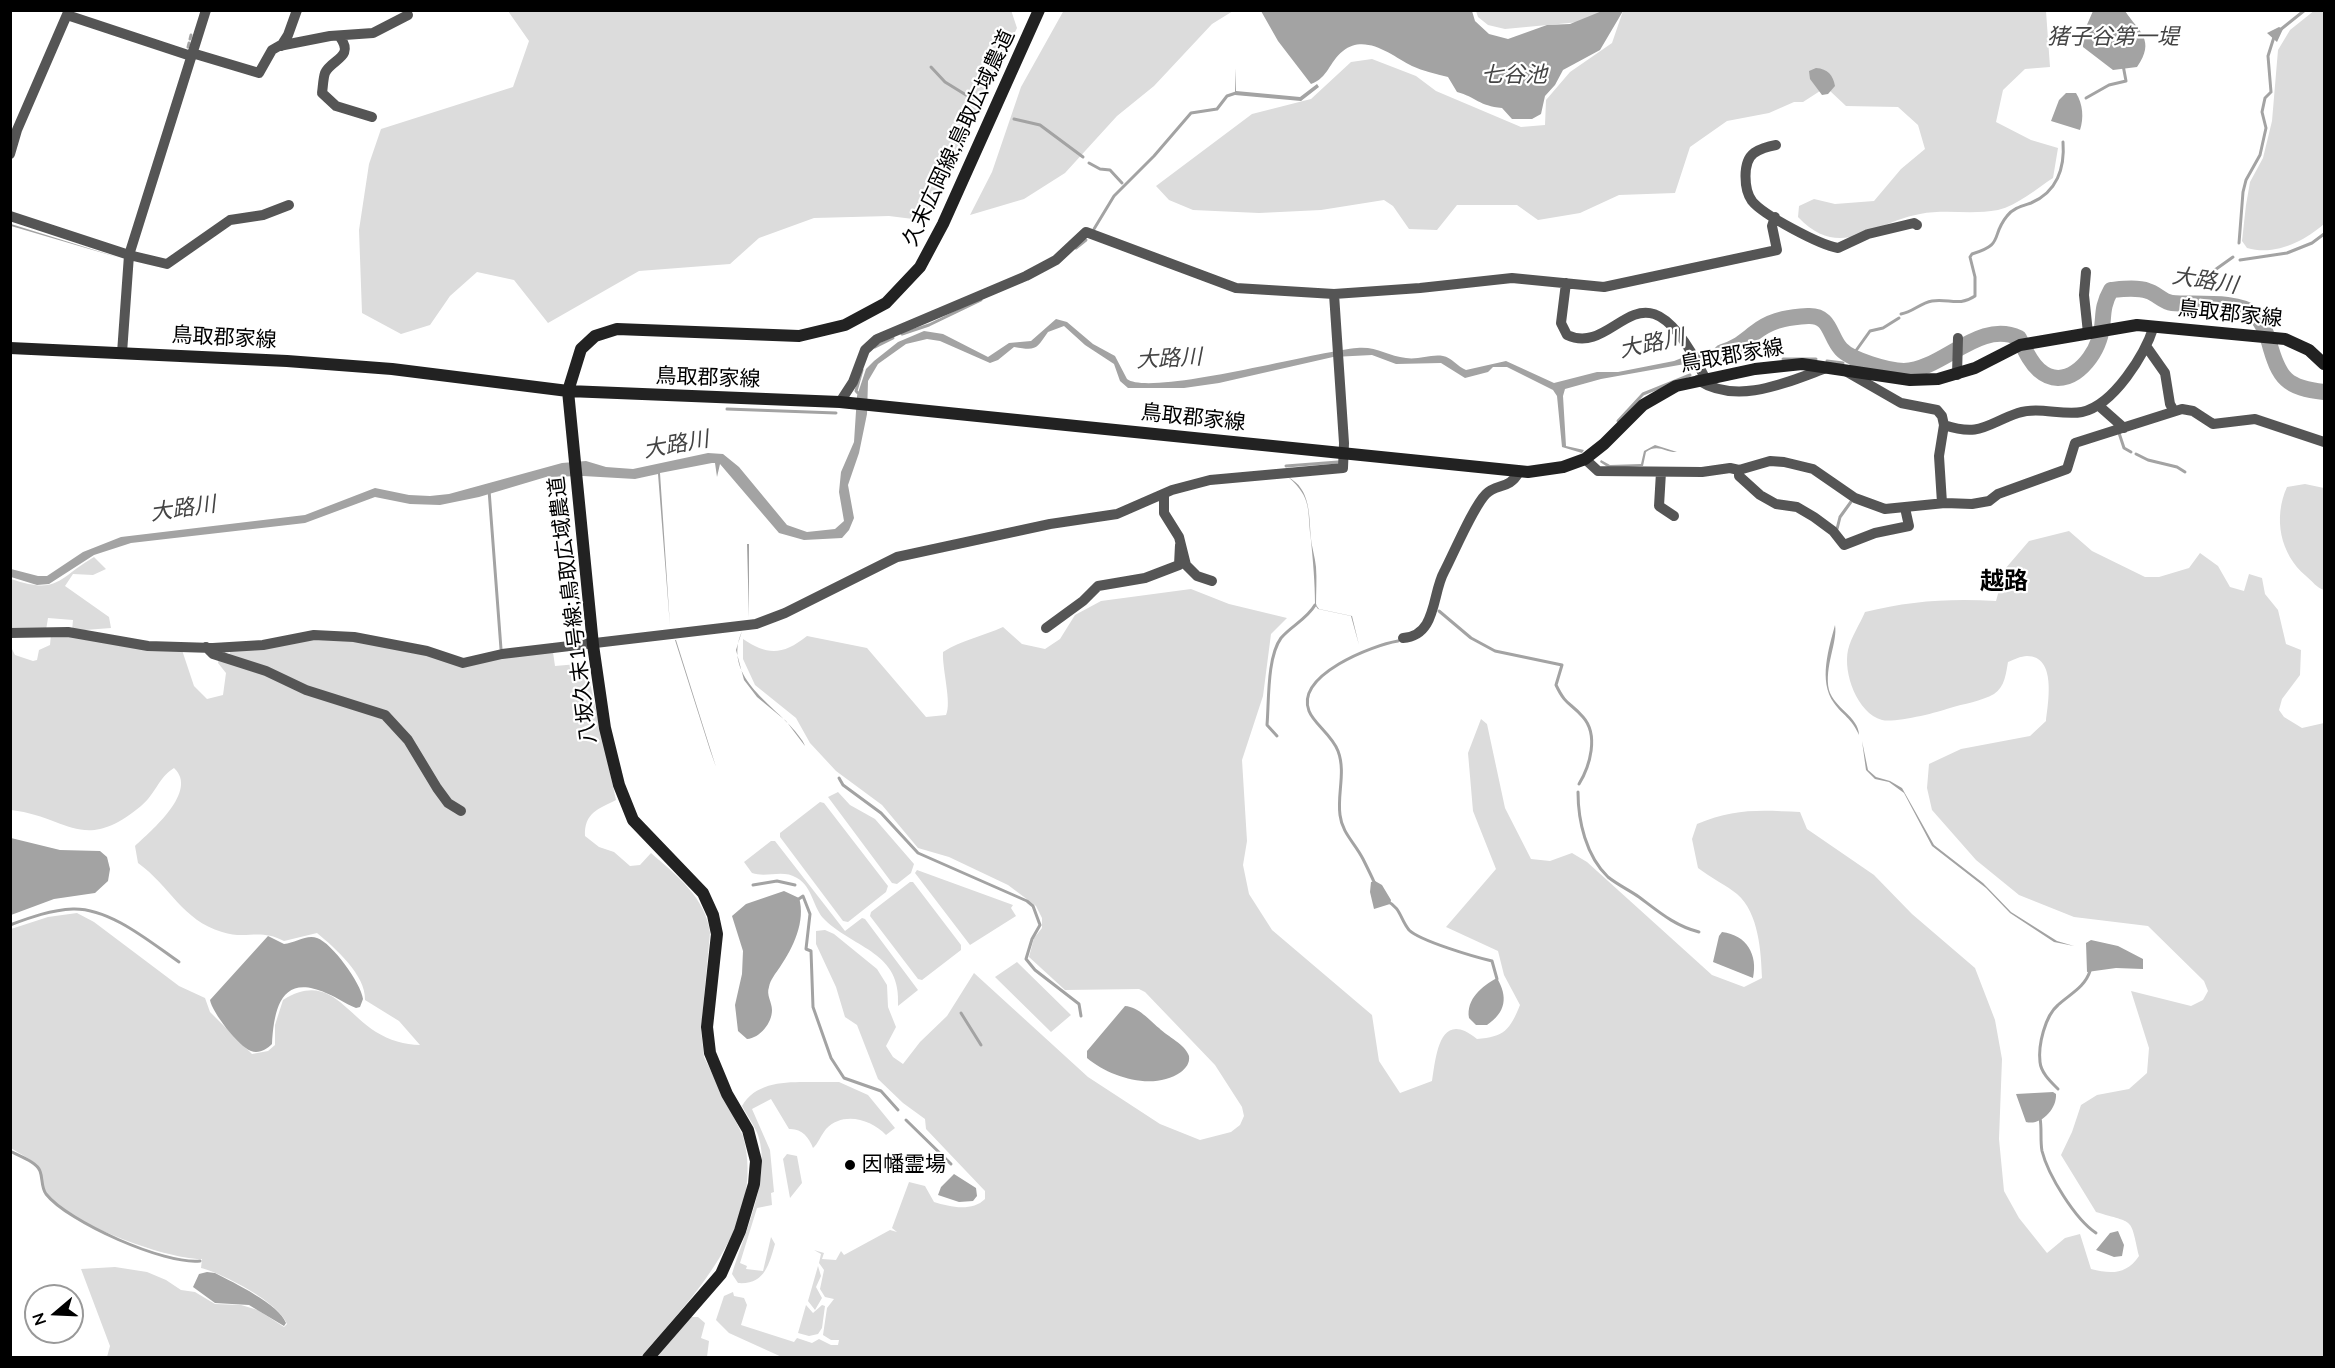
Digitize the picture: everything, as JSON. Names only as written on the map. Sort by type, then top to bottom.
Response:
[{"type":"main road","name":"久末広岡線;鳥取広域農道","points":[[568,391],[581,349],[595,336],[617,328],[799,336],[845,325],[886,303],[920,267],[934,241],[1039,10]]},
{"type":"main road","name":"鳥取郡家線","points":[[10,348],[122,352],[392,369],[568,391],[840,402],[1519,472],[1548,471],[1585,459],[1604,444],[1642,405],[1676,386],[1701,379],[1802,364],[1910,380],[1957,375],[2024,344],[2127,326],[2154,326],[2269,336],[2296,343],[2325,364]]},
{"type":"main road","name":"八坂久末1号線;鳥取広域農道","points":[[568,391],[593,645],[606,735],[619,785],[633,820],[703,893],[713,915],[717,934],[707,1027],[711,1053],[727,1094],[748,1130],[756,1161],[754,1184],[740,1230],[721,1274],[648,1358]]},
{"type":"street","points":[[122,352],[129,255],[206,10]]},
{"type":"street","points":[[281,46],[297,10]]},
{"type":"street","points":[[10,154],[68,13],[254,74],[259,74],[273,50],[281,46],[330,36],[373,33],[408,15]]},
{"type":"street","points":[[340,37],[345,45],[344,52],[324,75],[321,93],[336,106],[372,117]]},
{"type":"street","points":[[1776,145],[1755,152],[1749,158],[1746,185],[1753,202],[1795,230],[1838,248],[1893,226],[1914,223],[1917,225]]},
{"type":"street","points":[[10,216],[129,255],[162,264],[171,264],[230,220],[263,216],[289,205]]},
{"type":"street","points":[[840,402],[853,382],[865,350],[876,339],[1026,276],[1056,260],[1086,232],[1236,288],[1334,294],[1420,288],[1493,279],[1604,287],[1772,252],[1778,248],[1772,226],[1775,217]]},
{"type":"street","points":[[2086,272],[2084,295],[2096,332]]},
{"type":"street","points":[[1566,284],[1561,323],[1567,335],[1587,338],[1633,314],[1656,314],[1674,328],[1692,350],[1701,379],[1721,391],[1737,393],[1767,388],[1834,368],[1901,403],[1937,410],[1944,425],[1939,456],[1942,503]]},
{"type":"street","points":[[10,633],[68,632],[148,646],[206,647],[263,645],[314,635],[334,636],[427,651],[455,661],[471,663],[501,654],[593,645],[756,624],[784,613],[897,557],[1050,524],[1117,514],[1164,494],[1210,480],[1342,468],[1334,294]]},
{"type":"street","points":[[1944,425],[1968,431],[2018,413],[2082,412],[2098,405],[2139,362],[2154,326]]},
{"type":"street","points":[[1957,375],[1958,338]]},
{"type":"street","points":[[2146,346],[2165,373],[2170,404],[2174,411]]},
{"type":"street","points":[[2098,405],[2124,428]]},
{"type":"street","points":[[1585,459],[1598,471],[1702,472],[1730,468],[1739,470],[1770,461],[1799,464],[1813,469],[1855,498],[1885,509],[1989,501],[1998,494],[2067,469],[2075,443],[2174,411],[2193,411],[2218,424],[2255,419],[2325,442]]},
{"type":"street","points":[[1739,470],[1739,476],[1760,495],[1776,504],[1797,507],[1833,531],[1844,545],[1875,532],[1909,526],[1905,508]]},
{"type":"street","points":[[1403,638],[1420,631],[1440,608],[1440,579],[1486,494],[1514,481],[1519,472]]},
{"type":"street","points":[[1660,472],[1659,506],[1674,516]]},
{"type":"street","points":[[1164,494],[1164,513],[1190,572],[1212,581]]},
{"type":"street","points":[[1046,628],[1083,601],[1098,586],[1145,578],[1179,565],[1180,545]]},
{"type":"street","points":[[206,647],[213,654],[266,671],[306,690],[385,714],[408,740],[436,788],[461,812]]},
{"type":"shaded area","points":[[1011,10],[1017,28],[956,156],[921,220],[889,216],[814,218],[759,238],[730,264],[639,271],[548,323],[514,280],[477,272],[450,296],[430,325],[401,334],[362,313],[359,230],[369,164],[381,129],[513,87],[529,41],[508,11]]},
{"type":"shaded area","points":[[1064,10],[1233,11],[1212,24],[1154,86],[1117,116],[1065,173],[1024,199],[970,215],[992,172],[1021,87]]},
{"type":"shaded area","points":[[2315,10],[2324,11],[2324,224],[2298,242],[2288,246],[2268,250],[2247,248],[2242,241],[2246,205],[2250,182],[2263,158],[2272,121],[2278,50],[2290,30]]},
{"type":"shaded area","points":[[1476,11],[1609,11],[1590,21],[1505,29],[1488,25],[1478,17]]},
{"type":"shaded area","points":[[1623,11],[2046,11],[2050,67],[2025,69],[2003,90],[1996,122],[2031,140],[2058,148],[2053,178],[2020,201],[1998,210],[1920,214],[1858,235],[1843,238],[1829,237],[1814,230],[1798,217],[1799,206],[1814,199],[1835,204],[1874,201],[1901,169],[1925,149],[1918,125],[1898,107],[1846,106],[1829,90],[1820,91],[1803,102],[1794,102],[1769,113],[1727,121],[1690,147],[1675,193],[1619,195],[1580,213],[1538,220],[1517,205],[1457,205],[1437,230],[1409,229],[1393,206],[1384,200],[1321,210],[1259,213],[1193,210],[1169,200],[1156,186],[1252,114],[1311,99],[1351,62],[1372,59],[1416,76],[1436,91],[1521,127],[1545,125],[1546,100],[1570,72],[1612,43]]},
{"type":"shaded area","points":[[2305,484],[2324,488],[2324,590],[2297,567],[2281,535],[2280,511],[2287,487]]},
{"type":"shaded area","points":[[2069,531],[2092,551],[2145,577],[2159,577],[2189,568],[2200,553],[2218,566],[2230,587],[2244,591],[2249,574],[2262,578],[2265,594],[2278,610],[2286,644],[2301,650],[2300,675],[2282,699],[2279,710],[2284,717],[2302,728],[2324,723],[2324,1357],[784,1358],[729,1333],[716,1320],[724,1296],[733,1292],[734,1296],[744,1298],[747,1305],[741,1325],[794,1342],[797,1338],[812,1343],[819,1339],[831,1345],[838,1345],[839,1340],[831,1340],[823,1335],[827,1308],[834,1299],[825,1297],[820,1289],[824,1270],[819,1263],[821,1254],[814,1250],[824,1253],[822,1259],[836,1260],[841,1251],[844,1255],[890,1230],[897,1232],[892,1228],[909,1182],[925,1186],[934,1202],[947,1205],[974,1206],[985,1199],[985,1191],[926,1129],[925,1119],[903,1103],[878,1079],[857,1025],[845,1017],[836,987],[816,944],[816,931],[825,930],[834,934],[877,969],[887,985],[888,1007],[896,1027],[886,1046],[893,1057],[903,1064],[920,1042],[947,1016],[974,973],[1088,1077],[1160,1124],[1200,1140],[1231,1132],[1240,1125],[1244,1116],[1242,1107],[1215,1065],[1145,992],[1139,989],[1065,990],[1029,957],[1034,938],[1042,928],[1042,918],[1036,906],[1008,885],[949,857],[918,848],[882,805],[836,771],[810,743],[796,718],[755,685],[743,659],[743,639],[768,651],[783,650],[807,636],[867,648],[926,717],[946,715],[948,702],[943,652],[950,648],[1003,627],[1022,644],[1045,649],[1060,639],[1075,615],[1101,601],[1191,589],[1229,604],[1287,618],[1271,634],[1263,696],[1242,760],[1247,841],[1243,865],[1249,894],[1272,930],[1372,1015],[1379,1061],[1400,1093],[1432,1081],[1438,1049],[1447,1032],[1454,1029],[1464,1031],[1477,1039],[1500,1034],[1513,1021],[1520,1005],[1504,975],[1498,951],[1446,927],[1496,869],[1473,811],[1468,753],[1481,719],[1487,724],[1505,808],[1531,859],[1550,861],[1572,853],[1587,862],[1712,975],[1744,987],[1762,978],[1754,922],[1750,911],[1737,894],[1698,868],[1692,839],[1697,824],[1723,815],[1760,811],[1800,812],[1807,829],[1874,875],[1912,914],[1975,968],[1995,1020],[2002,1059],[1999,1139],[2004,1191],[2019,1218],[2047,1253],[2065,1238],[2080,1234],[2091,1269],[2118,1272],[2129,1267],[2139,1256],[2132,1228],[2124,1221],[2096,1212],[2061,1155],[2081,1105],[2097,1095],[2129,1089],[2147,1073],[2149,1048],[2131,991],[2191,1006],[2203,1000],[2208,991],[2204,981],[2148,926],[2074,917],[2019,895],[1976,860],[1932,810],[1927,788],[1929,764],[1961,749],[2030,736],[2046,721],[2049,693],[2047,672],[2037,658],[2027,656],[2008,662],[2003,684],[1994,694],[1926,715],[1888,721],[1873,716],[1859,701],[1850,680],[1847,659],[1849,645],[1865,612],[1930,601],[1996,601],[2005,569],[2029,541]]},
{"type":"shaded area","points":[[94,557],[106,569],[93,575],[73,574],[65,586],[109,617],[111,628],[72,631],[73,620],[48,618],[46,630],[11,631],[11,579],[27,584],[48,585],[64,578]]},
{"type":"shaded area","points":[[51,634],[71,635],[128,646],[182,650],[194,686],[207,699],[223,695],[226,673],[218,663],[219,658],[279,678],[307,692],[384,716],[407,741],[446,803],[461,813],[463,811],[448,800],[438,787],[409,739],[387,714],[332,697],[269,671],[227,658],[233,647],[271,646],[333,637],[427,654],[467,665],[516,654],[553,652],[555,666],[578,664],[587,669],[616,800],[593,813],[587,822],[585,836],[599,847],[614,852],[630,866],[640,865],[651,853],[688,888],[703,909],[710,933],[701,1030],[704,1057],[743,1136],[748,1168],[744,1199],[735,1229],[720,1257],[682,1310],[641,1357],[107,1357],[110,1346],[81,1269],[115,1267],[147,1272],[166,1280],[181,1290],[195,1292],[215,1304],[241,1305],[258,1310],[284,1327],[287,1324],[274,1307],[262,1298],[236,1282],[201,1268],[202,1259],[186,1258],[142,1246],[94,1227],[72,1215],[56,1204],[45,1192],[41,1174],[36,1165],[11,1148],[11,929],[48,917],[77,913],[94,922],[179,986],[205,998],[210,1012],[252,1054],[268,1051],[275,1045],[275,1025],[283,1000],[312,990],[334,998],[381,1035],[403,1043],[420,1045],[399,1021],[365,1000],[364,991],[355,972],[340,954],[317,933],[284,941],[267,935],[231,934],[208,927],[186,911],[138,863],[135,846],[161,821],[177,799],[181,788],[180,777],[174,768],[141,806],[121,820],[104,828],[76,829],[11,810],[10,645],[15,655],[33,661],[37,660],[39,650],[50,645]]},
{"type":"shaded area","points":[[838,792],[850,805],[875,819],[914,864],[911,873],[897,884],[892,883],[828,797]]},
{"type":"shaded area","points":[[820,802],[824,803],[888,886],[886,892],[848,922],[843,921],[780,837],[780,833]]},
{"type":"shaded area","points":[[771,841],[775,841],[845,931],[862,918],[865,919],[918,990],[898,1006],[897,988],[885,963],[825,920],[802,882],[792,875],[752,873],[744,862]]},
{"type":"shaded area","points":[[917,870],[1013,905],[1011,908],[1016,916],[970,945],[915,873]]},
{"type":"shaded area","points":[[913,882],[961,945],[961,950],[922,980],[918,979],[870,916],[871,912]]},
{"type":"shaded area","points":[[1017,962],[1071,1015],[1051,1032],[995,977]]},
{"type":"shaded area","points":[[794,1082],[839,1082],[868,1095],[895,1128],[886,1135],[865,1121],[840,1120],[826,1129],[813,1148],[804,1134],[789,1129],[771,1099],[752,1109],[770,1150],[774,1192],[771,1193],[772,1205],[757,1208],[740,1263],[747,1266],[746,1269],[763,1271],[771,1237],[775,1244],[768,1266],[760,1277],[747,1283],[738,1283],[732,1274],[755,1205],[762,1168],[758,1135],[742,1106],[749,1096],[770,1085]]},
{"type":"shaded area","points":[[787,1154],[797,1156],[802,1183],[790,1198],[783,1159]]},
{"type":"shaded area","points":[[818,1266],[821,1276],[816,1287],[822,1298],[815,1310],[808,1301]]},
{"type":"shaded area","points":[[806,1305],[813,1313],[822,1305],[825,1306],[822,1328],[818,1334],[809,1336],[798,1333]]},
{"type":"shaded area","points":[[690,1317],[698,1317],[705,1323],[701,1338],[709,1341],[707,1357],[655,1358]]},
{"type":"water","name":"七谷池","points":[[1261,11],[1472,11],[1475,21],[1489,34],[1508,39],[1547,25],[1570,24],[1602,11],[1623,11],[1600,50],[1563,70],[1555,85],[1545,96],[1541,114],[1532,119],[1512,119],[1502,108],[1488,105],[1457,92],[1448,77],[1416,68],[1370,45],[1352,46],[1343,51],[1325,74],[1311,84],[1278,41]]},
{"type":"water","name":"猪子谷第一堤","points":[[2093,11],[2125,11],[2140,31],[2145,43],[2143,58],[2137,67],[2113,70],[2083,47],[2082,36]]},
{"type":"water","points":[[2279,27],[2283,29],[2277,42],[2267,33]]},
{"type":"water","points":[[1235,68],[1236,91],[1300,97],[1317,84],[1319,87],[1301,101],[1235,95]]},
{"type":"water","points":[[1816,68],[1827,71],[1833,79],[1835,86],[1828,94],[1822,95],[1810,79],[1809,71]]},
{"type":"water","points":[[2066,93],[2076,93],[2080,102],[2082,121],[2080,130],[2051,121],[2059,100]]},
{"type":"water","points":[[11,224],[120,258],[11,226]]},
{"type":"water","points":[[1056,319],[1067,322],[1093,344],[1115,356],[1127,379],[1142,383],[1200,378],[1337,351],[1364,348],[1406,358],[1443,356],[1466,370],[1506,361],[1554,383],[1597,372],[1618,372],[1674,361],[1697,352],[1731,346],[1740,341],[1745,344],[1724,357],[1601,379],[1565,389],[1563,396],[1566,446],[1584,450],[1582,453],[1562,447],[1557,396],[1553,390],[1507,367],[1493,367],[1488,372],[1465,378],[1441,363],[1396,364],[1372,355],[1333,357],[1219,383],[1184,388],[1128,388],[1120,381],[1114,364],[1085,345],[1064,326],[1048,332],[1035,347],[1027,349],[1014,347],[998,360],[990,363],[940,341],[927,339],[906,344],[878,364],[868,381],[867,414],[859,453],[848,485],[854,518],[849,530],[842,538],[804,540],[779,533],[720,464],[717,477],[715,463],[660,473],[670,626],[658,474],[635,479],[583,476],[546,477],[479,497],[440,505],[410,504],[375,497],[305,523],[131,543],[94,555],[49,584],[37,585],[11,577],[11,569],[47,576],[83,552],[121,537],[305,515],[375,488],[409,495],[430,496],[449,494],[562,463],[586,461],[606,467],[633,469],[708,453],[723,454],[739,467],[787,525],[807,532],[835,529],[844,521],[839,492],[841,472],[854,442],[857,396],[866,369],[874,361],[898,342],[924,331],[943,334],[988,357],[1009,343],[1031,341]]},
{"type":"water","points":[[1655,445],[1677,452],[1658,448],[1650,449],[1646,452],[1643,466],[1609,468],[1600,462],[1601,460],[1610,465],[1641,464],[1644,451]]},
{"type":"water","points":[[1288,477],[1296,482],[1305,496],[1309,512],[1310,530],[1309,513],[1302,492]]},
{"type":"water","points":[[1311,539],[1316,567],[1316,605],[1319,609],[1352,616],[1359,645],[1351,616],[1318,609],[1315,605]]},
{"type":"water","points":[[747,544],[749,544],[749,618]]},
{"type":"water","points":[[1835,625],[1835,639],[1828,673],[1829,690],[1836,702],[1855,723],[1859,735],[1853,724],[1834,703],[1827,685],[1826,664]]},
{"type":"water","points":[[676,640],[716,767],[710,750]]},
{"type":"water","points":[[740,666],[752,687],[785,720],[757,697],[744,680]]},
{"type":"water","points":[[787,723],[800,737],[805,746]]},
{"type":"water","points":[[1862,741],[1868,770],[1876,777],[1890,781],[1902,788],[1934,845],[1983,883],[2011,912],[2057,941],[2074,946],[2054,942],[2010,913],[1986,888],[1932,846],[1904,793],[1889,782],[1875,779],[1866,770]]},
{"type":"water","points":[[11,838],[60,850],[100,851],[107,857],[110,869],[108,881],[95,893],[54,899],[11,915]]},
{"type":"water","points":[[1375,881],[1382,885],[1391,900],[1390,904],[1374,909],[1370,892],[1371,882]]},
{"type":"water","points":[[784,891],[799,898],[801,916],[797,934],[770,984],[768,993],[772,1010],[770,1020],[761,1033],[747,1039],[738,1031],[735,1005],[742,974],[743,951],[732,916],[746,904]]},
{"type":"water","points":[[1722,932],[1738,937],[1749,948],[1754,962],[1753,978],[1713,962]]},
{"type":"water","points":[[268,936],[284,944],[309,937],[323,941],[338,955],[352,974],[363,999],[360,1007],[356,1008],[311,988],[290,991],[278,1007],[272,1044],[268,1048],[254,1052],[246,1048],[226,1028],[210,1000]]},
{"type":"water","points":[[2091,940],[2118,946],[2143,959],[2143,969],[2116,968],[2087,972],[2086,943]]},
{"type":"water","points":[[1497,978],[1504,998],[1501,1009],[1487,1025],[1476,1025],[1469,1018],[1470,1005],[1481,989]]},
{"type":"water","points":[[1125,1006],[1139,1011],[1184,1048],[1189,1059],[1183,1070],[1170,1078],[1158,1081],[1133,1080],[1108,1071],[1087,1058],[1087,1051]]},
{"type":"water","points":[[2053,1092],[2056,1094],[2056,1100],[2051,1111],[2042,1119],[2032,1123],[2026,1122],[2016,1094]]},
{"type":"water","points":[[954,1174],[976,1188],[977,1196],[973,1201],[959,1202],[938,1195],[941,1187]]},
{"type":"water","points":[[2118,1231],[2124,1245],[2122,1256],[2114,1257],[2096,1250],[2110,1233]]},
{"type":"water","points":[[215,1273],[265,1301],[282,1316],[286,1323],[284,1326],[249,1305],[215,1303],[193,1287],[199,1274]]},
{"type":"waterway","points":[[2280,30],[2305,10]]},
{"type":"waterway","points":[[190,39],[191,35]]},
{"type":"waterway","points":[[2239,243],[2243,192],[2246,180],[2260,155],[2266,128],[2262,112],[2265,98],[2271,92],[2268,56],[2274,37]]},
{"type":"waterway","points":[[188,47],[189,43]]},
{"type":"waterway","points":[[2086,98],[2109,85],[2126,81],[2123,65]]},
{"type":"waterway","points":[[931,67],[945,82],[979,103]]},
{"type":"waterway","points":[[1094,229],[1114,196],[1154,156],[1191,113],[1217,109],[1227,96],[1236,93]]},
{"type":"waterway","points":[[1014,119],[1040,125],[1083,157]]},
{"type":"waterway","points":[[1901,314],[1932,301],[1959,302],[1975,296],[1975,277],[1970,257],[1993,243],[2009,213],[2040,198],[2053,186],[2061,170],[2063,142]]},
{"type":"waterway","points":[[1089,163],[1100,169],[1110,170],[1122,183]]},
{"type":"waterway","points":[[2240,260],[2287,253],[2312,243],[2324,234]]},
{"type":"waterway","points":[[1076,248],[1086,240]]},
{"type":"waterway","points":[[2208,280],[2212,272],[2233,257]]},
{"type":"waterway","name":"大路川","points":[[1722,352],[1737,346],[1771,323],[1808,316],[1821,319],[1829,327],[1837,344],[1846,353],[1880,367],[1897,371],[1918,369],[1975,340],[1990,335],[2004,334],[2019,338],[2028,356],[2039,370],[2048,376],[2067,377],[2083,366],[2095,349],[2101,333],[2105,304],[2111,290],[2134,289],[2151,292],[2172,303],[2226,305],[2247,310],[2254,314],[2261,323],[2277,365],[2286,379],[2301,388],[2324,392]]},
{"type":"waterway","points":[[902,334],[929,325],[981,300]]},
{"type":"waterway","points":[[1855,352],[1870,331],[1883,328],[1899,318]]},
{"type":"waterway","points":[[875,347],[893,338]]},
{"type":"waterway","points":[[1783,359],[1816,359]]},
{"type":"waterway","points":[[1827,361],[1843,363]]},
{"type":"waterway","points":[[1851,364],[1870,368]]},
{"type":"waterway","points":[[861,396],[856,391],[862,370]]},
{"type":"waterway","points":[[1618,421],[1643,394],[1690,375]]},
{"type":"waterway","points":[[727,409],[836,413]]},
{"type":"waterway","points":[[2119,433],[2124,448],[2131,452]]},
{"type":"waterway","points":[[2136,454],[2148,460],[2177,467],[2185,472]]},
{"type":"waterway","points":[[1286,466],[1338,462]]},
{"type":"waterway","points":[[489,490],[501,649]]},
{"type":"waterway","points":[[1837,529],[1840,517],[1853,499]]},
{"type":"waterway","points":[[1277,736],[1267,725],[1273,656],[1281,638],[1315,605]]},
{"type":"waterway","points":[[1439,611],[1471,638],[1495,651],[1562,665],[1556,685],[1559,692],[1583,717],[1591,733],[1589,760],[1579,784]]},
{"type":"waterway","points":[[1375,884],[1360,853],[1343,827],[1339,807],[1341,767],[1338,751],[1332,740],[1311,716],[1308,698],[1313,685],[1339,664],[1355,655],[1398,641]]},
{"type":"waterway","points":[[839,778],[843,785],[881,813],[918,853],[1027,901],[1033,906],[1040,925],[1032,939],[1026,959],[1035,970],[1079,1004],[1081,1016]]},
{"type":"waterway","points":[[1578,792],[1585,838],[1600,869],[1612,880],[1668,918],[1699,932]]},
{"type":"waterway","points":[[753,885],[777,881],[795,885]]},
{"type":"waterway","points":[[796,901],[803,896],[810,914],[806,949],[811,951],[813,1007],[831,1058],[844,1078],[881,1091],[898,1110]]},
{"type":"waterway","points":[[1387,901],[1398,910],[1406,926],[1415,934],[1448,948],[1492,961],[1497,979]]},
{"type":"waterway","points":[[10,925],[57,911],[87,910],[115,920],[179,962]]},
{"type":"waterway","points":[[2058,1089],[2042,1070],[2040,1047],[2043,1031],[2053,1010],[2081,986],[2090,971]]},
{"type":"waterway","points":[[961,1013],[981,1045]]},
{"type":"waterway","points":[[2040,1118],[2042,1151],[2050,1172],[2071,1207],[2096,1233]]},
{"type":"waterway","points":[[906,1120],[951,1164]]},
{"type":"waterway","points":[[10,1151],[38,1168],[46,1194],[74,1217],[118,1240],[142,1249],[164,1256],[200,1261]]},
{"type":"place","name":"因幡霊場","points":[[850,1165]]},
{"type":"district","name":"越路","points":[[2004,582]]}]
